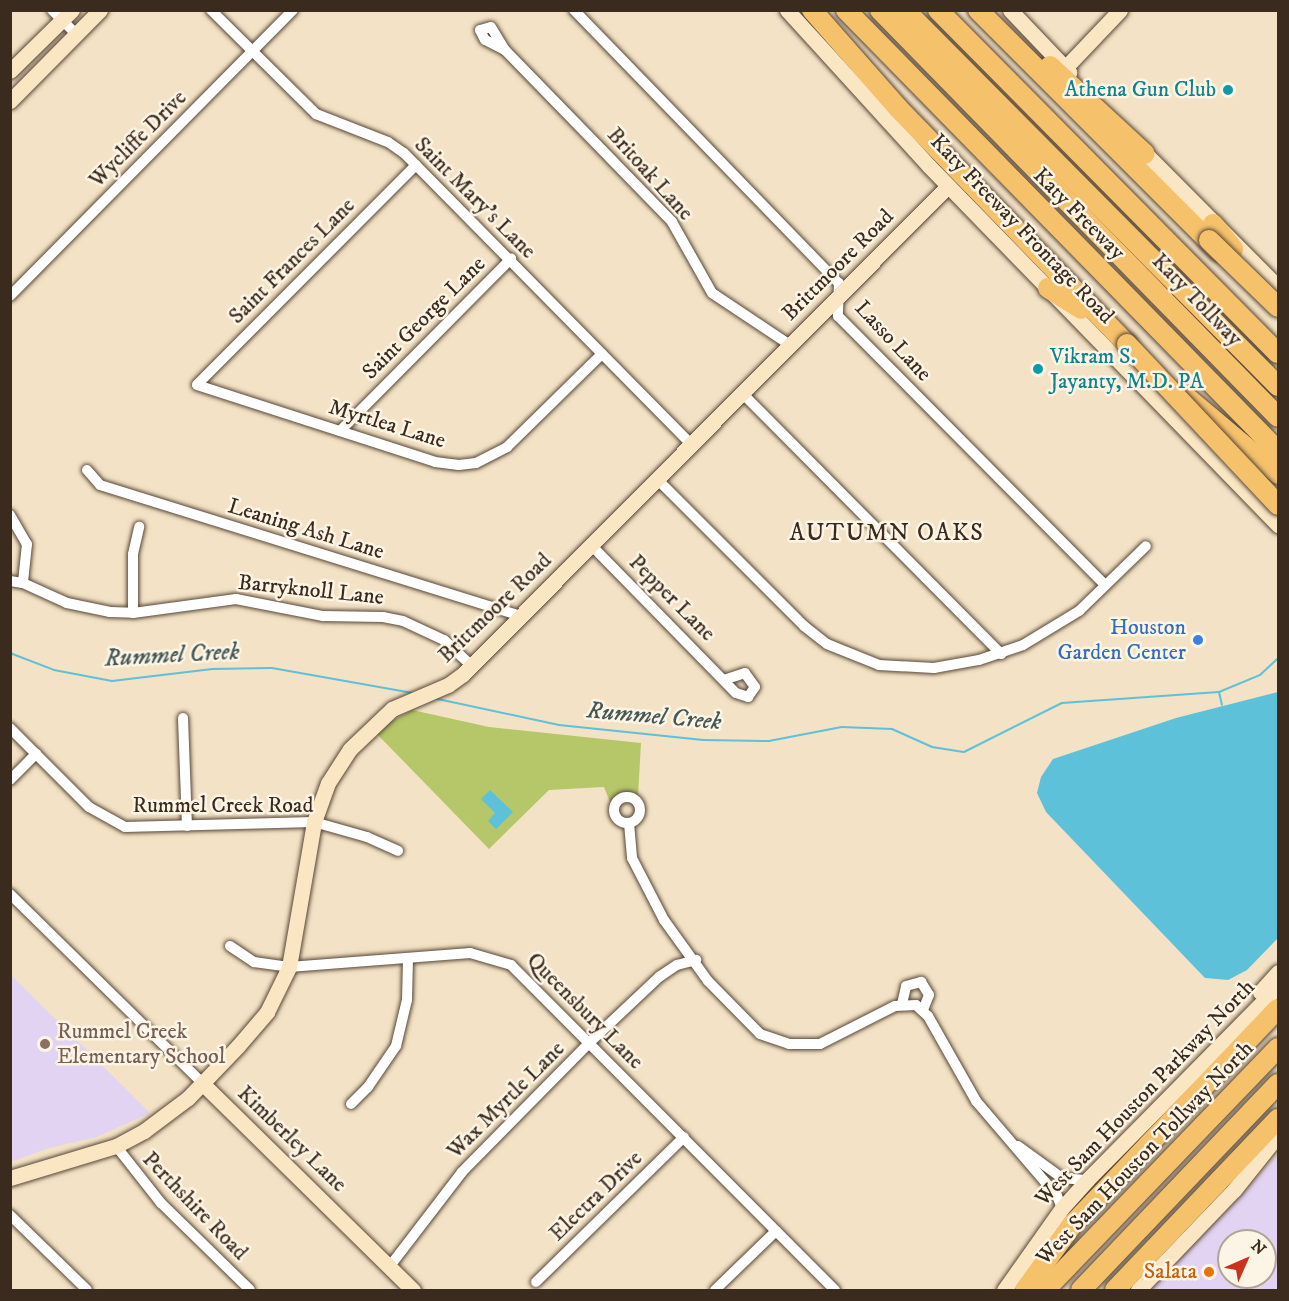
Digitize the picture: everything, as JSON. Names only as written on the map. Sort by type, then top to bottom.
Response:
[{"type":"highway","points":[[812,10],[1016,231],[1127,344],[1278,491]]},
{"type":"highway","name":"Katy Freeway","points":[[846,10],[1278,451]]},
{"type":"highway","name":"Katy Tollway","points":[[880,10],[1278,417]]},
{"type":"highway","name":"Katy Tollway","points":[[905,10],[1278,386]]},
{"type":"highway","name":"Katy Freeway","points":[[938,10],[1278,353]]},
{"type":"highway","points":[[978,10],[1211,232],[1278,308]]},
{"type":"highway","points":[[986,10],[1145,154]]},
{"type":"highway","points":[[1211,232],[1278,315]]},
{"type":"highway","points":[[1048,288],[1071,301],[1278,474]]},
{"type":"highway","points":[[1127,344],[1278,505]]},
{"type":"highway","points":[[1025,1290],[1072,1225],[1278,1009]]},
{"type":"highway","name":"West Sam Houston Tollway North","points":[[1046,1290],[1278,1048]]},
{"type":"highway","points":[[1081,1290],[1278,1084]]},
{"type":"highway","points":[[1115,1290],[1278,1119]]},
{"type":"main road","points":[[10,101],[100,10]]},
{"type":"main road","name":"Katy Freeway Frontage Road","points":[[787,10],[948,186],[1278,525]]},
{"type":"main road","points":[[1010,10],[1145,154],[1211,232],[1278,287]]},
{"type":"main road","points":[[1065,68],[1120,10]]},
{"type":"main road","points":[[10,71],[62,14]]},
{"type":"main road","name":"Brittmoore Road","points":[[10,1178],[116,1146],[166,1117],[202,1083],[267,1012],[289,967],[314,822],[328,783],[341,762],[381,716],[433,692],[471,665],[948,186]]},
{"type":"main road","points":[[1194,1069],[1205,1051],[1278,972]]},
{"type":"main road","name":"West Sam Houston Parkway North","points":[[1004,1290],[1062,1208],[1087,1180],[1278,986]]},
{"type":"main road","name":"Kimberley Lane","points":[[202,1083],[413,1290]]},
{"type":"main road","points":[[1234,1190],[1278,1134]]},
{"type":"main road","points":[[1138,1290],[1278,1144]]},
{"type":"street","name":"Saint Mary's Lane","points":[[211,10],[316,114],[388,142],[416,165],[691,444]]},
{"type":"street","name":"Wycliffe Drive","points":[[10,296],[293,10]]},
{"type":"street","name":"Lasso Lane","points":[[574,10],[839,283],[836,298],[838,316],[1105,585]]},
{"type":"street","points":[[62,14],[76,34]]},
{"type":"street","name":"Britoak Lane","points":[[505,50],[672,222],[712,293],[790,345]]},
{"type":"street","name":"Saint Frances Lane","points":[[197,385],[416,165]]},
{"type":"street","name":"Saint George Lane","points":[[340,431],[511,259]]},
{"type":"street","name":"Myrtlea Lane","points":[[197,385],[435,462],[476,463],[507,447],[602,354]]},
{"type":"street","points":[[742,393],[1001,654]]},
{"type":"street","name":"Leaning Ash Lane","points":[[87,470],[100,485],[520,616]]},
{"type":"street","points":[[657,479],[804,626],[844,652],[879,665],[934,668],[1001,654],[1062,623],[1146,546]]},
{"type":"street","points":[[10,515],[27,544],[23,583]]},
{"type":"street","points":[[133,613],[132,554],[139,527]]},
{"type":"street","name":"Pepper Lane","points":[[591,545],[726,679]]},
{"type":"street","name":"Barryknoll Lane","points":[[10,581],[23,583],[67,603],[133,613],[236,599],[322,616],[383,617],[403,621],[444,640],[471,665]]},
{"type":"street","points":[[183,718],[188,826]]},
{"type":"street","name":"Rummel Creek Road","points":[[10,728],[107,820],[125,827],[314,822],[367,837],[398,851]]},
{"type":"street","points":[[10,780],[36,754]]},
{"type":"street","points":[[629,823],[632,858],[645,888],[696,960],[708,981],[760,1034],[789,1044],[820,1044],[902,1004],[911,1003],[923,1011],[966,1087],[1057,1196],[1062,1208]]},
{"type":"street","name":"Kimberley Lane","points":[[10,894],[202,1083]]},
{"type":"street","name":"Queensbury Lane","points":[[230,946],[254,962],[289,967],[470,953],[500,958],[523,974],[835,1290]]},
{"type":"street","points":[[351,1104],[396,1046],[407,1000],[408,959]]},
{"type":"street","name":"Wax Myrtle Lane","points":[[390,1266],[462,1172],[590,1042],[659,977],[676,965],[696,960]]},
{"type":"street","points":[[902,1004],[906,986],[921,982],[929,995],[923,1011]]},
{"type":"street","name":"Electra Drive","points":[[536,1282],[684,1137]]},
{"type":"street","points":[[1012,1143],[1062,1178],[1087,1180]]},
{"type":"street","name":"Perthshire Road","points":[[116,1146],[161,1203],[250,1290]]},
{"type":"street","points":[[10,1215],[87,1290]]},
{"type":"street","points":[[715,1290],[776,1231]]},
{"type":"shaded area","name":"Rummel Creek Elementary School","points":[[10,975],[150,1113],[97,1137],[49,1148],[11,1162]]},
{"type":"shaded area","points":[[1278,1154],[1278,1290],[1149,1290],[1240,1197]]},
{"type":"green space","points":[[412,710],[489,727],[641,743],[638,796],[623,792],[610,802],[604,787],[549,790],[489,849],[374,731]]},
{"type":"water","points":[[1278,692],[1278,938],[1247,970],[1228,980],[1205,978],[1046,812],[1037,793],[1041,777],[1053,759],[1176,718]]},
{"type":"water","points":[[490,790],[513,812],[496,829],[488,821],[495,813],[481,799]]},
{"type":"waterway","name":"Rummel Creek","points":[[10,653],[54,670],[112,681],[212,669],[272,668],[413,693]]},
{"type":"waterway","name":"Rummel Creek","points":[[433,698],[559,725],[703,740],[769,741],[842,727],[892,729],[932,747],[964,752],[1062,703],[1219,692],[1260,675],[1278,658]]},
{"type":"waterway","points":[[1219,692],[1222,705]]},
{"type":"place","name":"Athena Gun Club","points":[[1228,90]]},
{"type":"place","name":"Vikram S. Jayanty, M.D. PA","points":[[1038,369]]},
{"type":"place","name":"Houston Garden Center","points":[[1198,640]]},
{"type":"place","name":"Rummel Creek Elementary School","points":[[45,1044]]},
{"type":"place","name":"Salata","points":[[1209,1272]]},
{"type":"district","name":"AUTUMN OAKS","points":[[887,534]]}]
